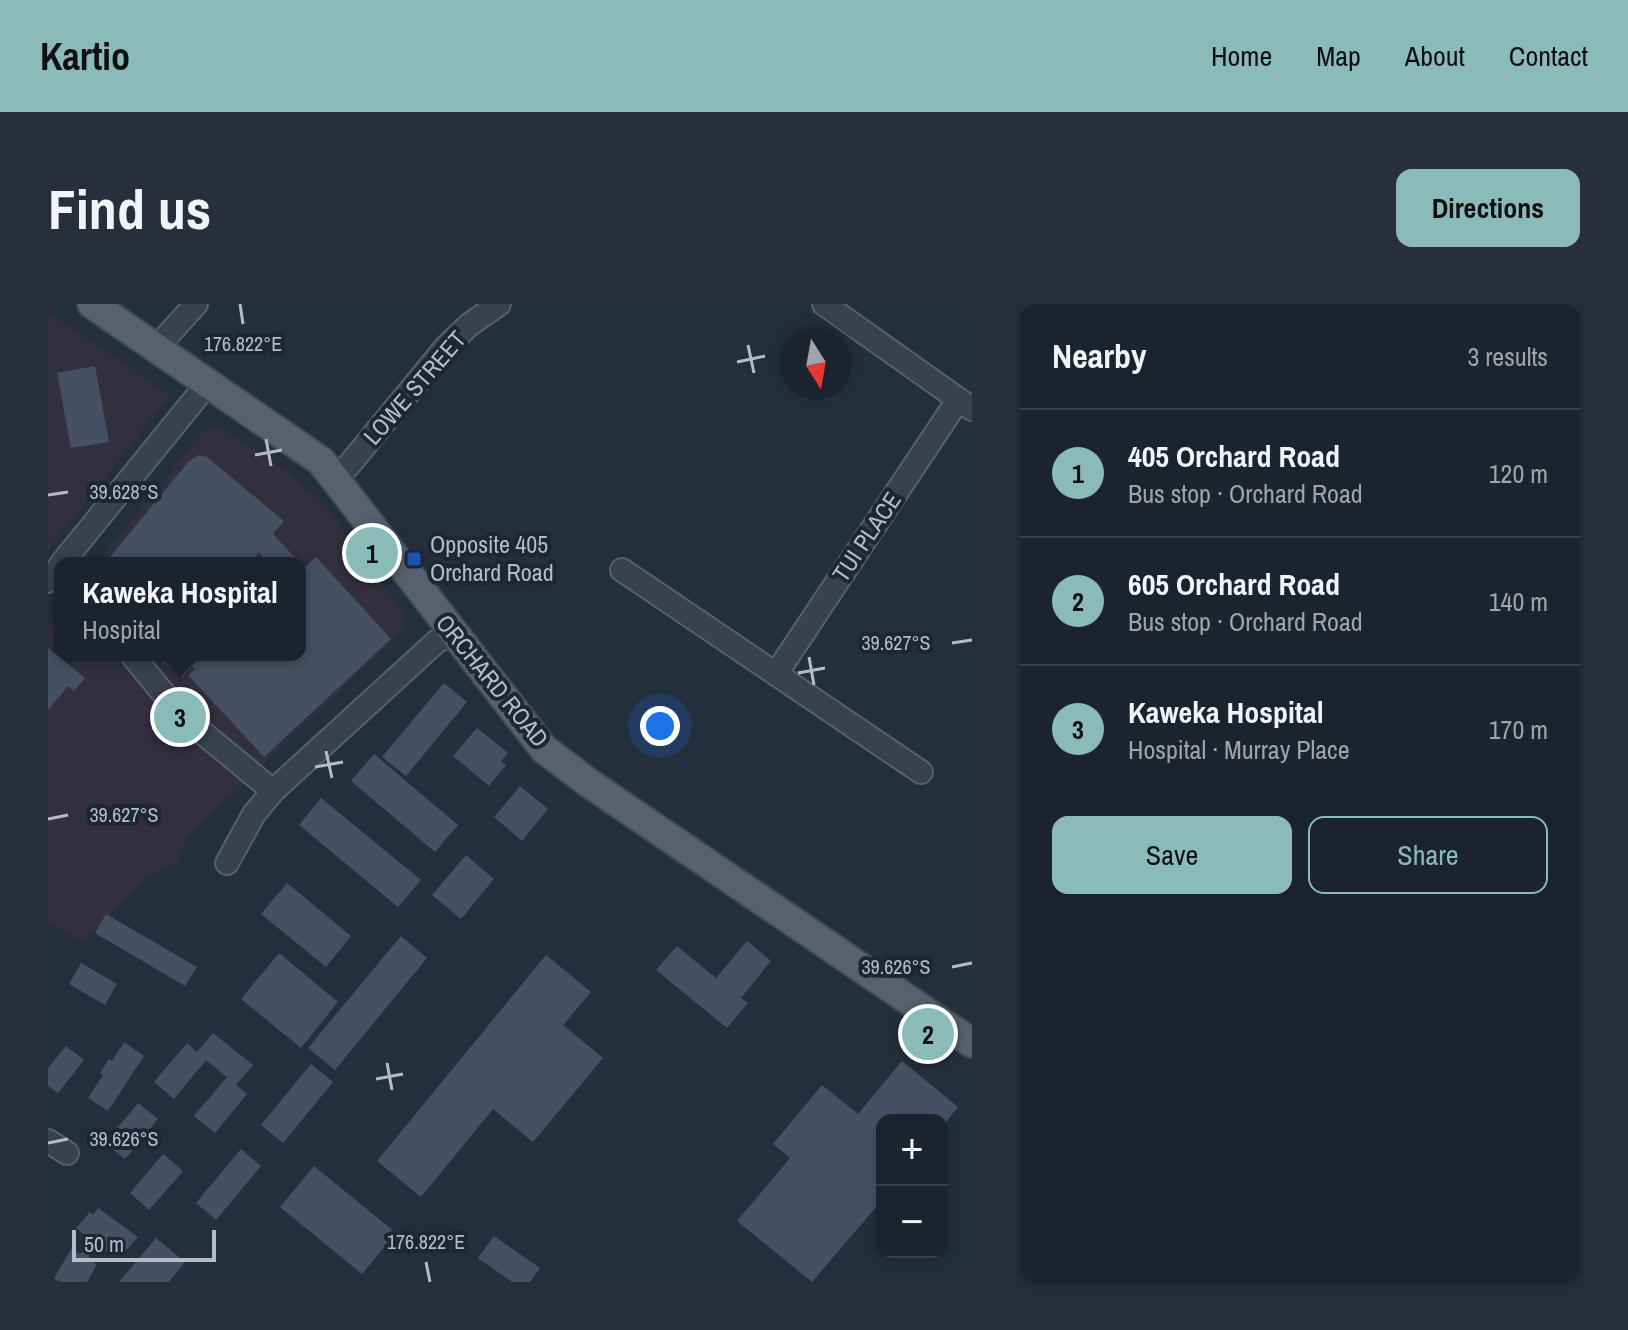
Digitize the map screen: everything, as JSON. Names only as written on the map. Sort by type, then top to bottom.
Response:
[{"type":"main road","name":"ORCHARD ROAD","points":[[92,304],[312,454],[336,477],[528,731],[562,764],[972,1043]]},
{"type":"street","points":[[157,347],[196,304]]},
{"type":"street","name":"LOWE STREET","points":[[336,477],[446,347],[469,325],[499,304]]},
{"type":"street","points":[[824,304],[965,404]]},
{"type":"street","points":[[67,557],[208,383]]},
{"type":"street","name":"TUI PLACE","points":[[776,674],[965,404]]},
{"type":"street","points":[[622,570],[921,772]]},
{"type":"street","points":[[227,863],[254,814],[273,791],[436,642],[452,633]]},
{"type":"street","points":[[137,661],[181,715],[273,791]]},
{"type":"shaded area","points":[[48,312],[170,395],[48,550]]},
{"type":"shaded area","points":[[218,426],[292,475],[323,503],[404,612],[403,630],[187,838],[178,861],[147,878],[82,942],[48,921],[48,627],[54,619],[54,661],[306,661],[306,557],[103,557],[204,430]]},
{"type":"building","points":[[95,366],[109,442],[71,448],[57,373]]},
{"type":"building","points":[[199,455],[207,457],[284,521],[273,534],[294,557],[263,557],[259,552],[255,557],[110,557],[189,461]]},
{"type":"building","points":[[316,557],[391,639],[264,757],[188,675],[195,669],[192,666],[182,677],[162,661],[306,661],[306,566]]},
{"type":"building","points":[[48,648],[54,653],[54,661],[64,661],[85,678],[74,691],[68,686],[48,710]]},
{"type":"building","points":[[444,683],[467,702],[406,776],[382,757]]},
{"type":"building","points":[[477,728],[508,753],[501,761],[506,765],[489,786],[453,756]]},
{"type":"building","points":[[374,754],[458,825],[435,852],[351,781]]},
{"type":"building","points":[[520,786],[548,809],[522,841],[494,817]]},
{"type":"building","points":[[321,798],[421,880],[398,907],[299,825]]},
{"type":"building","points":[[466,855],[494,879],[461,919],[432,895]]},
{"type":"building","points":[[287,883],[351,936],[326,967],[261,914]]},
{"type":"building","points":[[106,914],[197,967],[185,986],[95,933]]},
{"type":"building","points":[[401,936],[427,958],[335,1070],[308,1048]]},
{"type":"building","points":[[747,941],[771,961],[741,998],[748,1003],[727,1028],[656,970],[677,946],[716,978]]},
{"type":"building","points":[[279,953],[338,1002],[301,1048],[241,999]]},
{"type":"building","points":[[546,955],[591,992],[563,1025],[603,1058],[533,1142],[493,1109],[421,1197],[377,1161]]},
{"type":"building","points":[[81,963],[117,984],[105,1005],[69,984]]},
{"type":"building","points":[[213,1033],[253,1065],[236,1085],[247,1094],[215,1133],[194,1116],[227,1077],[206,1060],[174,1099],[154,1082],[187,1043],[197,1052]]},
{"type":"building","points":[[124,1042],[144,1056],[108,1111],[88,1098],[109,1059],[112,1061]]},
{"type":"building","points":[[66,1046],[84,1060],[58,1093],[48,1086],[48,1068]]},
{"type":"building","points":[[902,1061],[958,1107],[948,1120],[948,1114],[876,1114],[876,1207],[812,1282],[737,1221],[790,1158],[773,1144],[822,1085],[858,1114]]},
{"type":"building","points":[[311,1064],[333,1082],[283,1143],[261,1125]]},
{"type":"building","points":[[138,1103],[158,1119],[125,1159],[105,1143]]},
{"type":"building","points":[[241,1149],[261,1166],[216,1220],[196,1203]]},
{"type":"building","points":[[163,1154],[183,1171],[149,1210],[130,1193]]},
{"type":"building","points":[[314,1166],[396,1233],[362,1274],[280,1207]]},
{"type":"building","points":[[98,1208],[138,1237],[124,1253],[115,1246],[112,1250],[104,1251],[76,1228],[90,1212],[93,1215]]},
{"type":"building","points":[[494,1236],[540,1268],[530,1282],[512,1282],[478,1258]]},
{"type":"building","points":[[156,1238],[185,1262],[169,1282],[119,1282]]},
{"type":"building","points":[[71,1249],[89,1255],[89,1260],[97,1264],[87,1282],[52,1282]]},
{"type":"place","name":"405 Orchard Road","points":[[372,553]]},
{"type":"place","name":"Opposite 405 Orchard Road","points":[[414,559]]},
{"type":"place","name":"Kaweka Hospital","points":[[180,717]]},
{"type":"place","name":"605 Orchard Road","points":[[928,1034]]}]
